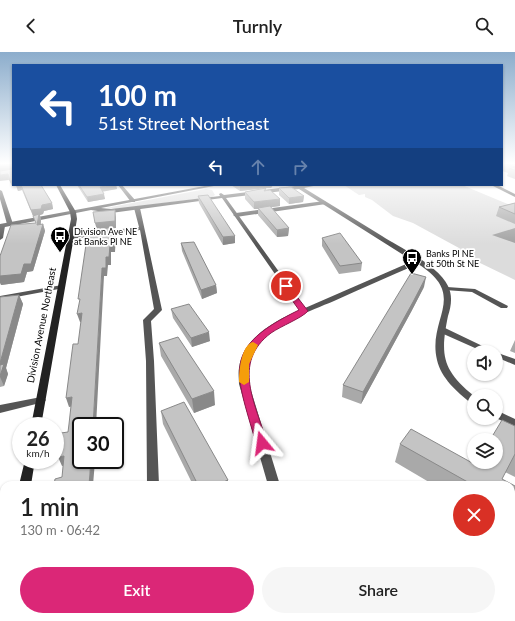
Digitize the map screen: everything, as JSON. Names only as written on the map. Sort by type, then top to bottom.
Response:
[{"type":"street","points":[[61,191],[73,212]]},
{"type":"street","points":[[125,191],[133,201]]},
{"type":"street","points":[[0,238],[1,226],[187,191]]},
{"type":"street","points":[[219,191],[304,311]]},
{"type":"street","points":[[90,209],[111,211],[270,191],[274,195]]},
{"type":"street","points":[[304,191],[419,261],[436,274],[447,289],[449,301],[439,349],[443,366],[455,384],[467,394]]},
{"type":"street","points":[[504,191],[515,196]]},
{"type":"street","points":[[1,195],[10,224]]},
{"type":"street","points":[[236,215],[285,206],[324,203]]},
{"type":"street","points":[[137,208],[158,310],[147,320],[150,361],[153,481]]},
{"type":"street","name":"Division Avenue Northeast","points":[[38,417],[71,237],[74,219],[73,212]]},
{"type":"street","points":[[71,237],[142,228]]},
{"type":"street","points":[[273,481],[244,384],[244,364],[250,350],[259,338],[280,323],[419,261]]},
{"type":"street","points":[[0,298],[62,287]]},
{"type":"street","points":[[447,289],[473,290],[504,306]]},
{"type":"street","points":[[442,330],[475,345]]},
{"type":"street","points":[[503,357],[514,362]]},
{"type":"street","points":[[0,409],[41,400]]},
{"type":"street","points":[[503,417],[515,423]]},
{"type":"street","points":[[26,481],[28,469]]},
{"type":"shaded area","points":[[198,191],[212,191],[215,195],[212,197],[116,209],[106,208]]},
{"type":"shaded area","points":[[352,191],[475,191],[515,207],[515,280],[478,262],[457,249],[459,248],[413,223],[393,216],[372,200],[365,197],[365,194],[359,195]]},
{"type":"shaded area","points":[[515,228],[515,243],[492,235]]},
{"type":"building","points":[[23,191],[44,191],[52,203],[42,205],[41,209],[31,210]]},
{"type":"building","points":[[83,191],[102,191],[104,194],[87,197]]},
{"type":"building","points":[[271,191],[280,199],[254,202],[245,192]]},
{"type":"building","points":[[282,191],[296,191],[304,196],[289,198]]},
{"type":"building","points":[[208,195],[235,236],[223,237],[198,196]]},
{"type":"building","points":[[515,203],[515,214],[499,207]]},
{"type":"building","points":[[270,206],[289,228],[277,230],[258,208]]},
{"type":"building","points":[[115,210],[115,221],[95,223],[93,212]]},
{"type":"building","points":[[39,214],[37,225],[43,224],[31,264],[24,264],[21,274],[0,276],[0,256],[11,225],[36,223],[33,216]]},
{"type":"building","points":[[114,227],[113,244],[110,245],[109,257],[106,257],[106,268],[102,268],[94,417],[72,417],[72,469],[90,469],[89,481],[55,481],[55,479],[62,477],[63,469],[64,469],[64,433],[68,432],[72,397],[66,398],[73,344],[78,344],[82,313],[77,314],[80,299],[78,299],[88,231]]},
{"type":"building","points":[[340,233],[362,263],[340,266],[322,238]]},
{"type":"building","points":[[194,242],[216,285],[201,290],[181,243]]},
{"type":"building","points":[[411,273],[426,277],[363,392],[343,385]]},
{"type":"building","points":[[19,295],[0,363],[0,297]]},
{"type":"building","points":[[189,304],[209,332],[191,338],[171,309]]},
{"type":"building","points":[[178,337],[214,391],[192,399],[159,343]]},
{"type":"building","points":[[4,364],[0,376],[0,365]]},
{"type":"building","points":[[184,402],[228,480],[196,481],[161,411]]},
{"type":"building","points":[[503,420],[515,426],[515,454],[502,479],[506,481],[466,481],[400,444],[411,429],[467,460],[467,469],[503,469],[503,433],[494,433],[499,425],[503,425]]},
{"type":"slow traffic","points":[[244,382],[244,364],[247,354],[253,345]]},
{"type":"place","name":"Division Ave NE at Banks Pl NE","points":[[60,253]]},
{"type":"place","name":"Banks Pl NE at 50th St NE","points":[[412,275]]},
{"type":"route","points":[[262,443],[244,384],[244,364],[250,350],[259,338],[280,323],[304,311],[286,286]]}]
